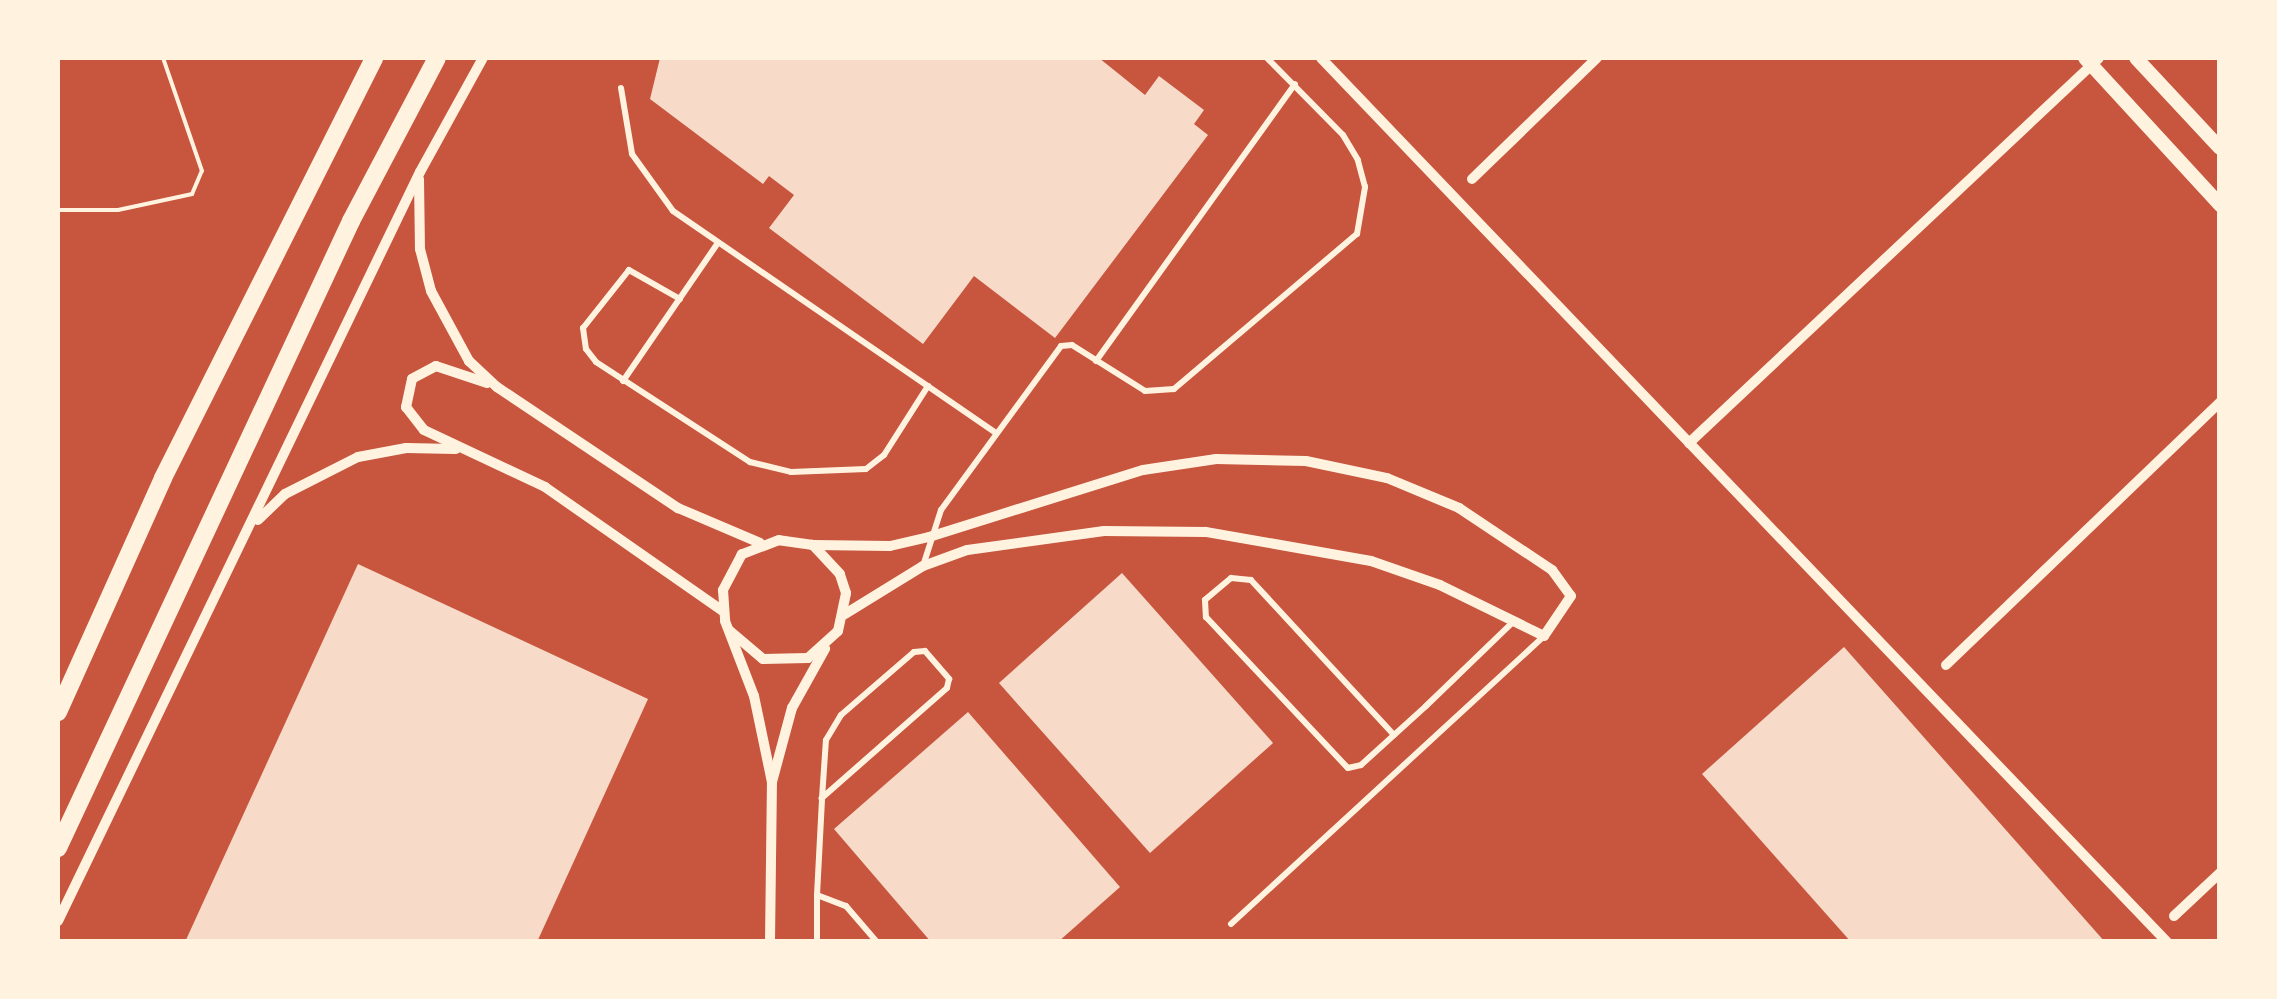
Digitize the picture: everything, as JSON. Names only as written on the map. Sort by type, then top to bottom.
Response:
[{"type":"main road","points":[[58,712],[163,478],[374,58]]},
{"type":"main road","points":[[58,848],[351,221],[437,58]]},
{"type":"street","points":[[58,921],[420,172],[482,58]]},
{"type":"street","points":[[1321,58],[2168,942]]},
{"type":"street","points":[[1472,179],[1597,58]]},
{"type":"street","points":[[2136,58],[2220,148]]},
{"type":"street","points":[[1689,443],[2092,60],[2220,205]]},
{"type":"street","points":[[420,172],[420,249],[431,291],[469,361],[497,387],[678,508],[760,543],[870,547],[929,537],[1143,470],[1216,459],[1306,461],[1388,478],[1459,508],[1552,570],[1571,596],[1544,636],[1371,560],[1206,532],[1055,534],[967,550],[923,566],[845,614],[792,708],[772,782]]},
{"type":"street","points":[[497,387],[436,366],[412,379],[405,392],[413,419],[457,449],[545,487],[723,611]]},
{"type":"street","points":[[1946,666],[2220,402]]},
{"type":"street","points":[[250,526],[286,494],[358,457],[406,448],[457,449]]},
{"type":"street","points":[[760,543],[729,570],[723,611],[754,696],[772,782],[770,942]]},
{"type":"street","points":[[812,545],[840,574],[845,614]]},
{"type":"street","points":[[730,631],[744,648],[786,663],[826,646]]},
{"type":"street","points":[[2174,916],[2220,873]]},
{"type":"lane","points":[[923,566],[929,537],[996,432],[1061,346],[1096,361],[1145,391],[1174,389],[1356,234],[1364,187],[1358,160],[1295,84],[1267,58]]},
{"type":"lane","points":[[1096,361],[1295,84]]},
{"type":"lane","points":[[621,88],[632,154],[649,186],[718,244],[996,432]]},
{"type":"lane","points":[[623,380],[718,244]]},
{"type":"lane","points":[[680,299],[637,271],[619,276],[582,338],[596,362],[750,462],[834,474],[874,465],[928,386]]},
{"type":"lane","points":[[1394,735],[1251,580],[1230,578],[1205,600],[1206,616],[1341,766],[1361,765],[1394,735],[1515,620]]},
{"type":"lane","points":[[1231,924],[1544,636]]},
{"type":"lane","points":[[817,942],[822,798],[832,727],[914,652],[925,651],[949,680],[947,688],[822,798]]},
{"type":"lane","points":[[816,895],[846,906],[877,942]]},
{"type":"path","points":[[58,210],[118,210],[192,194],[202,172],[163,58]]},
{"type":"building","points":[[660,58],[1099,58],[1145,95],[1159,76],[1204,110],[1194,124],[1208,135],[1055,338],[974,276],[923,344],[769,228],[794,195],[769,176],[763,184],[650,99]]},
{"type":"building","points":[[358,564],[648,699],[537,942],[185,942]]},
{"type":"building","points":[[1122,573],[1273,743],[1150,853],[999,683]]},
{"type":"building","points":[[1844,647],[2105,942],[1851,942],[1702,774]]},
{"type":"building","points":[[968,712],[1120,887],[1058,942],[931,942],[834,829]]}]
